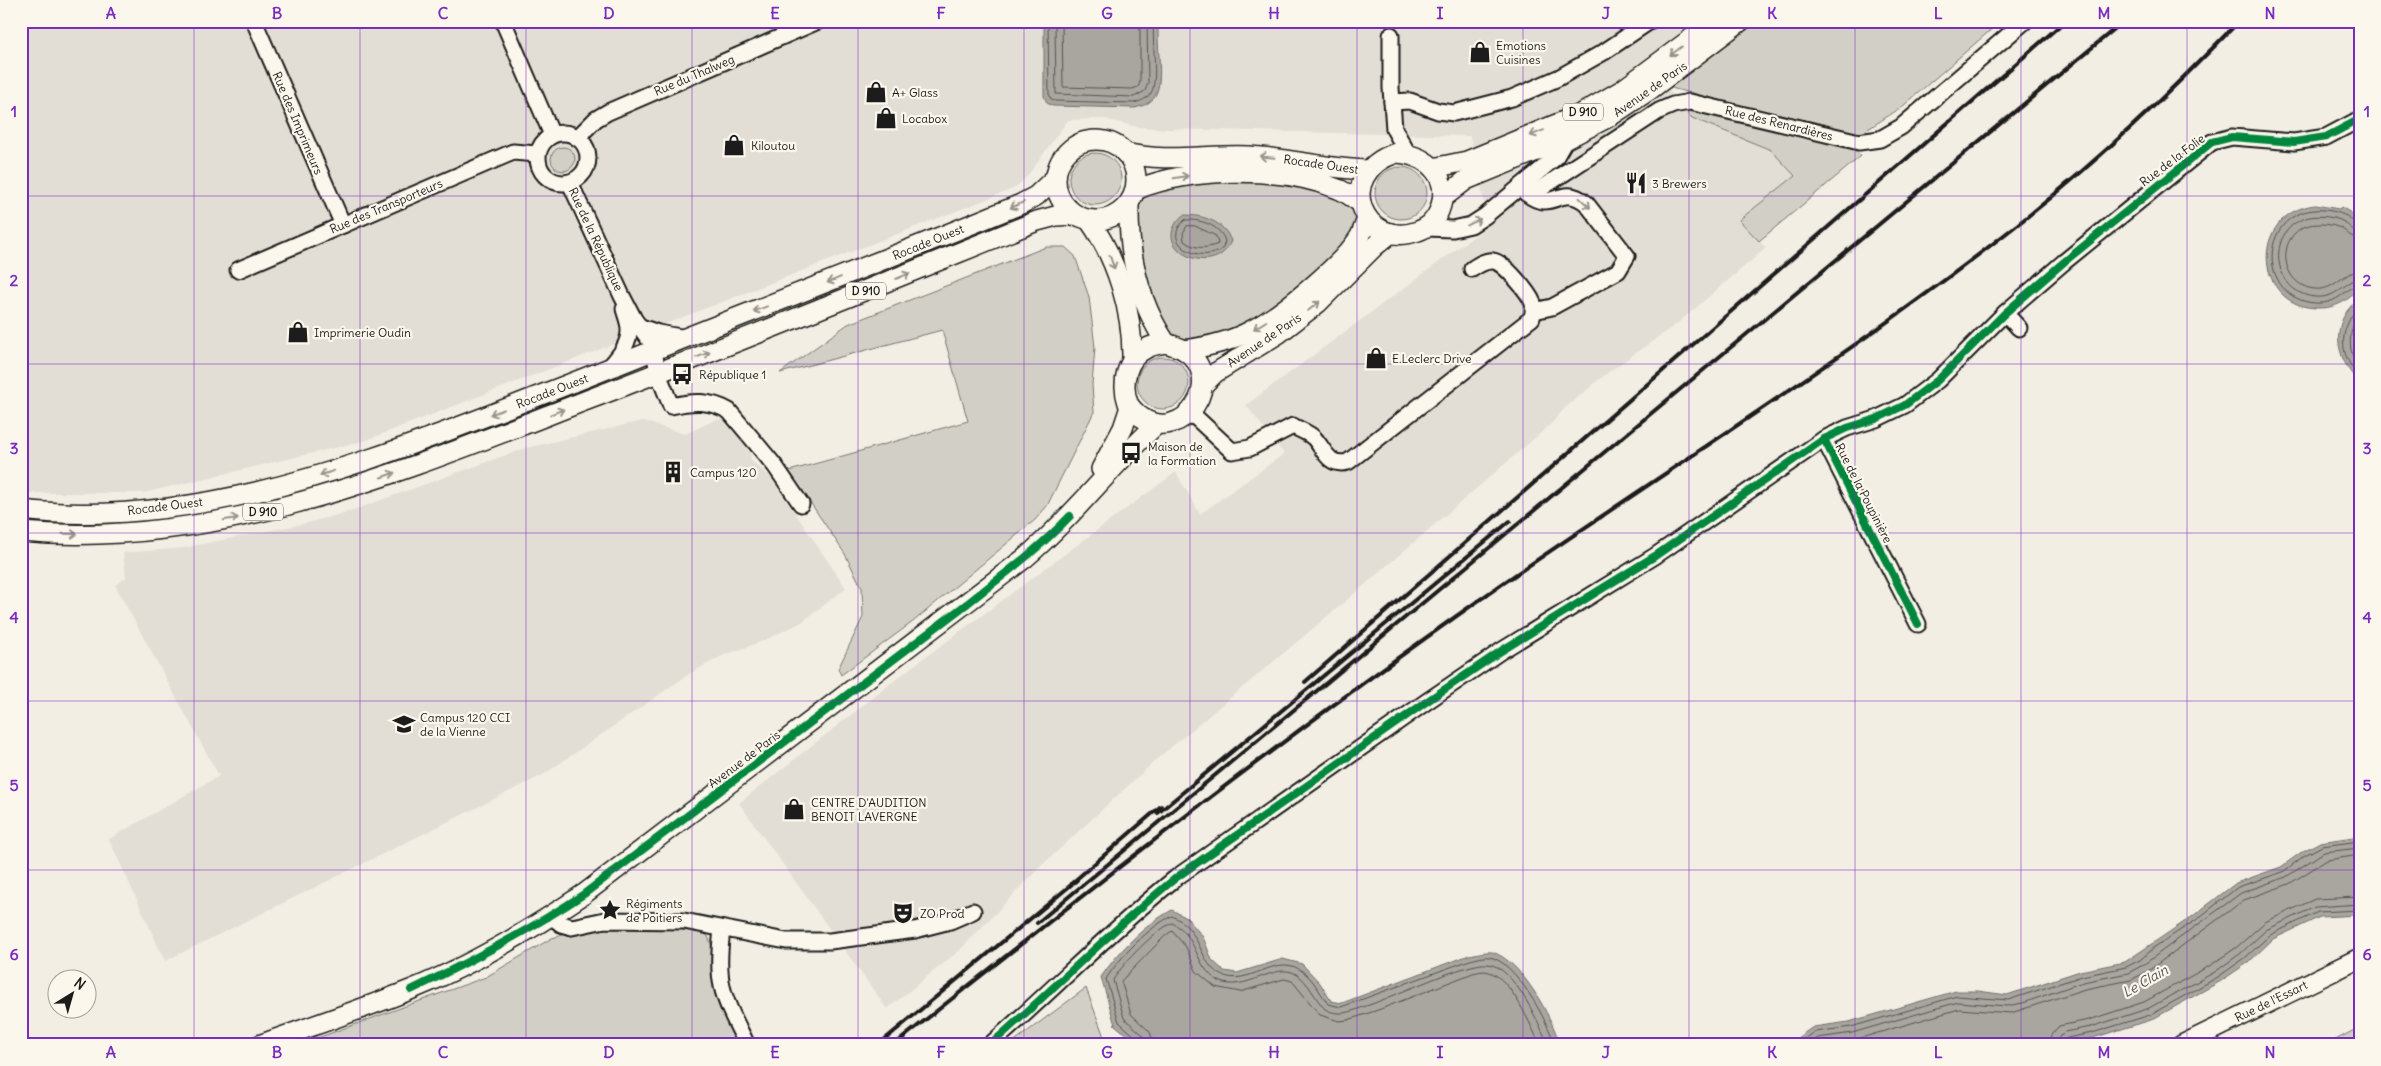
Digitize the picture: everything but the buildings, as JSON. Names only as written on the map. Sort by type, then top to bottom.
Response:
[{"type":"main road","name":"Avenue de Paris","points":[[1433,168],[1467,161],[1581,114],[1622,90],[1715,21]]},
{"type":"main road","name":"Avenue de Paris","points":[[1444,197],[1466,180],[1566,139],[1609,117],[1658,84],[1741,21]]},
{"type":"main road","points":[[1132,360],[1147,348],[1166,343],[1184,350],[1199,365],[1203,385],[1200,398],[1191,413],[1176,422],[1157,424],[1143,418],[1130,407],[1124,391],[1125,375],[1132,360],[1132,345],[1124,295],[1104,240],[1082,217],[1060,199],[1056,177],[1064,156],[1083,142],[1106,141],[1117,146],[1126,154],[1134,171],[1128,238],[1133,264],[1148,311],[1166,343]]},
{"type":"main road","points":[[1396,153],[1421,158],[1433,168],[1441,181],[1444,197],[1438,214],[1426,228],[1408,234],[1391,233],[1377,227],[1364,210],[1360,185],[1367,170],[1382,157],[1396,153]]},
{"type":"main road","name":"Rocade Ouest","points":[[1126,154],[1146,157],[1256,156],[1346,170],[1367,170]]},
{"type":"main road","name":"Rocade Ouest","points":[[1132,197],[1150,184],[1187,175],[1256,173],[1314,182],[1339,189],[1364,210]]},
{"type":"main road","name":"Rocade Ouest","points":[[21,510],[80,513],[174,507],[268,490],[375,458],[649,353],[1021,204],[1036,196],[1056,177]]},
{"type":"main road","points":[[1082,217],[1111,217],[1132,197]]},
{"type":"main road","name":"Avenue de Paris","points":[[1184,350],[1226,341],[1250,332],[1270,319],[1311,286],[1347,252],[1360,235],[1364,210]]},
{"type":"main road","name":"Rocade Ouest","points":[[658,374],[1037,221],[1056,216],[1082,217]]},
{"type":"main road","name":"Avenue de Paris","points":[[1203,385],[1215,373],[1278,334],[1318,303],[1374,247],[1391,233]]},
{"type":"main road","name":"D 910","points":[[21,532],[76,534],[126,532],[212,522],[273,510],[392,474],[658,374]]},
{"type":"main road","name":"Avenue de Paris","points":[[1070,516],[1111,452],[1123,428],[1130,407]]},
{"type":"main road","name":"Avenue de Paris","points":[[259,1045],[411,990],[482,956],[551,916],[584,894],[742,776],[1032,552],[1070,516],[1136,443],[1157,424]]},
{"type":"main road","name":"Rue de l'Essart","points":[[2182,1045],[2360,958]]},
{"type":"street","name":"Rue des Imprimeurs","points":[[254,21],[343,225]]},
{"type":"street","points":[[503,21],[552,136]]},
{"type":"street","name":"Rue du Thalweg","points":[[577,138],[596,119],[608,112],[818,21]]},
{"type":"street","points":[[1392,102],[1410,101],[1438,111],[1454,113],[1512,98],[1558,78],[1604,52],[1650,21]]},
{"type":"street","name":"Rue des Renardières","points":[[1523,190],[1543,188],[1659,111],[1682,103],[1690,102],[1719,108],[1859,142],[1880,139],[1891,134],[1913,118],[2025,21]]},
{"type":"street","points":[[1391,34],[1394,129],[1408,154]]},
{"type":"street","name":"Rue de la Folie","points":[[2028,293],[2212,142],[2232,137],[2294,142],[2326,137],[2360,119]]},
{"type":"street","points":[[1382,157],[1394,129]]},
{"type":"street","points":[[568,134],[577,138],[583,144],[588,159],[583,173],[577,179],[570,182],[558,183],[543,173],[538,163],[537,154],[540,146],[552,136],[568,134]]},
{"type":"street","name":"Rue des Renardières","points":[[1426,228],[1453,229],[1471,225],[1523,190],[1555,158],[1566,139]]},
{"type":"street","name":"Rue des Transporteurs","points":[[238,270],[513,152],[537,154]]},
{"type":"street","name":"Rue de la République","points":[[570,182],[635,327],[649,353],[671,406],[688,402],[703,402],[720,406],[729,411],[775,466],[801,504]]},
{"type":"street","points":[[1523,190],[1542,203],[1566,195],[1574,195],[1579,198],[1586,203],[1627,256],[1618,271],[1552,307],[1534,311]]},
{"type":"street","points":[[1191,413],[1232,451],[1250,448],[1293,426],[1314,438],[1332,461],[1348,462],[1532,318],[1534,311],[1532,302],[1507,268],[1493,261],[1483,262],[1472,269]]},
{"type":"street","name":"Rue de la Poupinière","points":[[1918,624],[1824,439],[1847,428],[1876,419],[1905,405],[1938,380],[2005,313],[2028,293]]},
{"type":"street","points":[[2005,313],[2019,328]]},
{"type":"street","points":[[608,369],[621,352],[635,327],[686,338]]},
{"type":"street","points":[[990,1045],[1044,998],[1141,906],[1177,877],[1426,702],[1509,646],[1655,556],[1824,439]]},
{"type":"street","points":[[551,916],[561,924],[572,926],[606,920],[684,921],[722,930],[786,941],[830,941],[915,930],[950,921],[972,911]]},
{"type":"street","points":[[722,930],[718,961],[720,987],[747,1045]]},
{"type":"shaded area","points":[[21,21],[1758,21],[1667,88],[1692,118],[1771,150],[1795,176],[1739,220],[1766,248],[1678,323],[1606,374],[1565,408],[1550,425],[1354,594],[1157,759],[1040,867],[960,950],[887,1009],[739,803],[909,669],[1176,472],[1200,514],[1284,454],[1246,405],[1489,225],[1470,136],[1169,129],[1138,127],[1104,119],[1068,120],[1026,178],[1013,189],[364,441],[143,493],[21,493]]},
{"type":"shaded area","points":[[1758,21],[2001,21],[1902,107],[1862,133],[1837,130],[1667,87]]},
{"type":"shaded area","points":[[1683,108],[1852,148],[1861,156],[1759,241],[1739,220],[1795,176],[1771,150],[1692,118]]},
{"type":"shaded area","points":[[563,147],[571,151],[575,159],[571,167],[563,171],[555,167],[551,159],[555,151]]},
{"type":"shaded area","points":[[1090,153],[1100,153],[1114,160],[1121,174],[1121,184],[1114,198],[1100,205],[1090,205],[1080,201],[1073,194],[1069,184],[1069,174],[1073,164],[1080,157]]},
{"type":"shaded area","points":[[1396,167],[1406,167],[1420,174],[1427,188],[1427,198],[1420,212],[1406,219],[1396,219],[1386,215],[1379,208],[1375,198],[1375,188],[1379,178],[1386,171]]},
{"type":"shaded area","points":[[1238,180],[1311,188],[1338,197],[1349,204],[1354,210],[1356,221],[1354,232],[1322,266],[1288,296],[1249,325],[1191,343],[1173,337],[1149,295],[1133,214],[1141,200],[1151,190],[1172,184]]},
{"type":"shaded area","points":[[1046,247],[1065,247],[1075,256],[1089,297],[1095,347],[1092,385],[1094,412],[1047,506],[1035,520],[914,621],[841,675],[838,669],[863,617],[862,588],[845,554],[789,471],[968,421],[942,330],[780,373],[848,324]]},
{"type":"shaded area","points":[[1158,357],[1168,357],[1182,364],[1189,378],[1189,388],[1182,402],[1168,409],[1158,409],[1148,405],[1141,398],[1137,388],[1137,378],[1141,368],[1148,361]]},
{"type":"shaded area","name":"Campus 120 CCI de la Vienne","points":[[722,419],[728,422],[750,453],[751,461],[770,476],[846,588],[802,622],[763,641],[722,656],[689,674],[543,775],[165,961],[109,839],[219,776],[115,585],[126,578],[123,553],[183,548],[307,523],[348,512],[526,448],[642,421],[685,434],[715,420]]},
{"type":"shaded area","points":[[657,927],[702,932],[708,936],[713,950],[714,987],[740,1045],[311,1045],[309,1041],[486,977],[552,938],[588,928]]},
{"type":"shaded area","points":[[1086,988],[1107,1045],[1009,1045]]},
{"type":"shaded area","points":[[2360,1027],[2360,1045],[2326,1045]]},
{"type":"water","points":[[1044,21],[1159,21],[1160,71],[1158,89],[1155,96],[1146,104],[1135,108],[1053,106],[1047,103],[1044,96]]},
{"type":"water","points":[[2315,205],[2339,209],[2341,207],[2353,214],[2360,222],[2360,287],[2352,296],[2332,307],[2326,308],[2298,304],[2282,294],[2271,278],[2267,260],[2269,242],[2278,225],[2293,212]]},
{"type":"water","points":[[1183,215],[1198,216],[1212,220],[1223,228],[1231,241],[1223,253],[1212,259],[1199,259],[1187,256],[1178,249],[1172,239],[1174,228]]},
{"type":"water","points":[[2360,298],[2360,383],[2351,373],[2345,362],[2340,351],[2339,340],[2343,317]]},
{"type":"water","name":"Le Clain","points":[[2360,836],[2360,915],[2320,917],[2273,939],[2249,962],[2221,981],[2151,1020],[2093,1038],[2067,1043],[1787,1045],[1813,1027],[1849,1022],[1956,991],[1978,991],[2007,995],[2080,971],[2125,962],[2193,916],[2236,883],[2281,867],[2303,851],[2320,842]]},
{"type":"water","points":[[1172,910],[1187,918],[1203,937],[1212,960],[1224,971],[1237,973],[1283,959],[1302,964],[1320,983],[1331,1001],[1342,1003],[1469,955],[1492,952],[1503,957],[1514,966],[1534,991],[1543,1005],[1560,1045],[1139,1045],[1115,1025],[1101,977],[1133,939],[1152,923]]},
{"type":"railway","points":[[1305,682],[2065,21]]},
{"type":"railway","points":[[1037,923],[2124,21]]},
{"type":"railway","points":[[894,1045],[1202,803],[1359,686],[1518,573],[1831,362],[1953,274],[2073,179],[2158,102],[2239,21]]},
{"type":"railway","points":[[1158,813],[1510,521]]},
{"type":"railway","points":[[1072,883],[1161,806]]},
{"type":"railway","points":[[878,1045],[1077,880]]},
{"type":"cycle path","points":[[1918,624],[1824,439],[1847,428],[1876,419],[1905,405],[1938,380],[2005,313],[2064,262],[2212,142],[2232,137],[2294,142],[2326,137],[2360,119]]},
{"type":"cycle path","points":[[990,1045],[1129,917],[1177,877],[1501,651],[1655,556],[1824,439]]},
{"type":"cycle path","points":[[411,990],[499,945],[542,921],[584,894],[968,603],[1033,551],[1070,516]]},
{"type":"place","name":"Emotions Cuisines","points":[[1480,52]]},
{"type":"place","name":"A+ Glass","points":[[876,92]]},
{"type":"place","name":"Locabox","points":[[886,118]]},
{"type":"place","name":"Kiloutou","points":[[734,145]]},
{"type":"place","name":"3 Brewers","points":[[1636,183]]},
{"type":"place","name":"Imprimerie Oudin","points":[[298,332]]},
{"type":"place","name":"E.Leclerc Drive","points":[[1376,358]]},
{"type":"place","name":"République 1","points":[[682,374]]},
{"type":"place","name":"Maison de la Formation","points":[[1131,453]]},
{"type":"place","name":"Campus 120","points":[[673,472]]},
{"type":"place","name":"Campus 120 CCI de la Vienne","points":[[404,724]]},
{"type":"place","name":"CENTRE D'AUDITION BENOIT LAVERGNE","points":[[794,809]]},
{"type":"place","name":"Régiments de Poitiers","points":[[610,910]]},
{"type":"place","name":"ZO Prod","points":[[903,913]]}]
